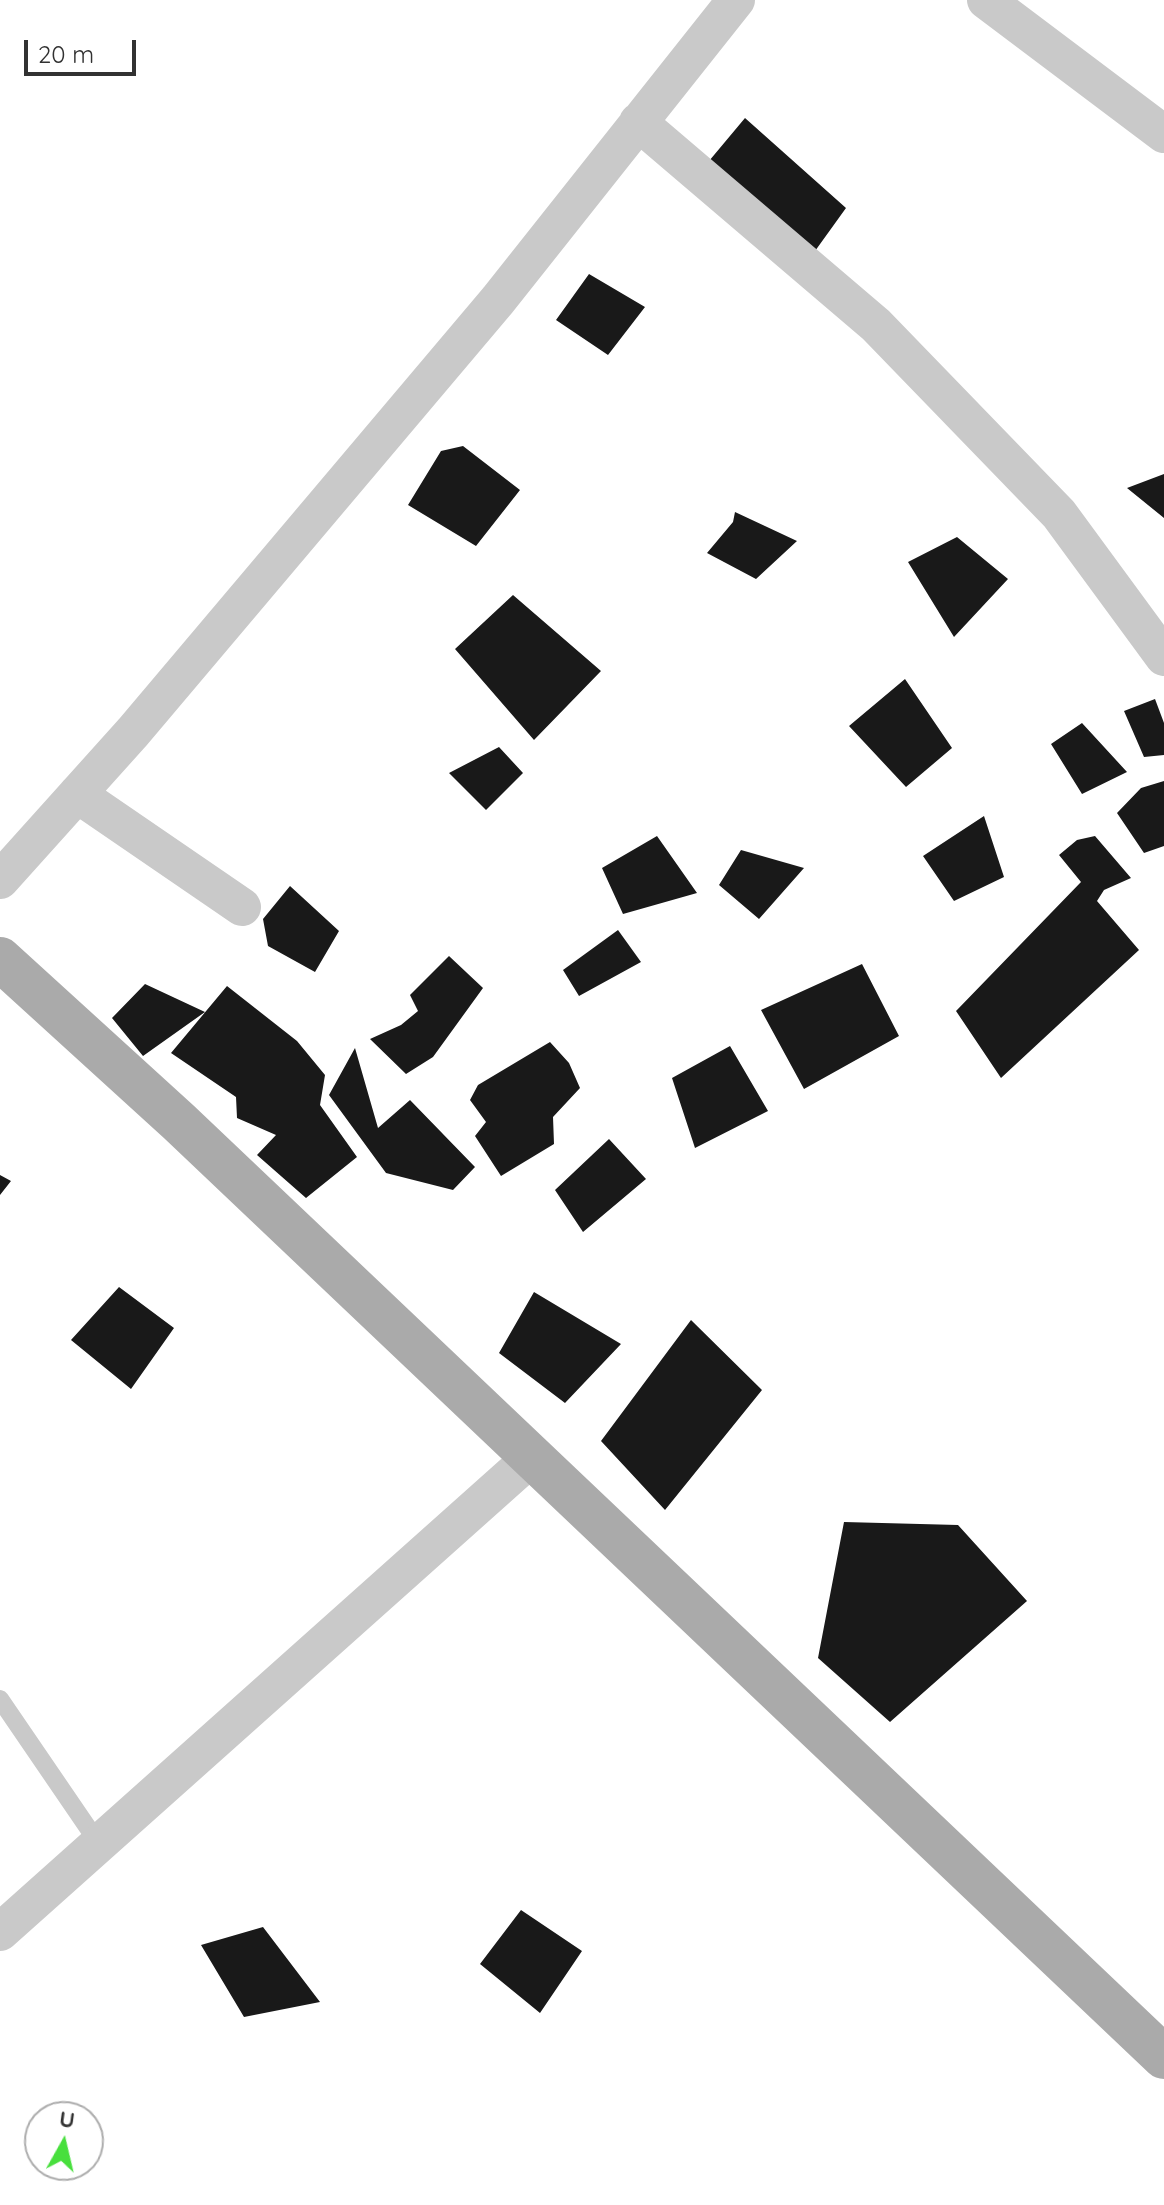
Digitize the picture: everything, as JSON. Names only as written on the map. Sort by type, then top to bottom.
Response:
[{"type":"main road","points":[[0,959],[179,1122],[1164,2057]]},
{"type":"street","points":[[0,880],[133,732],[488,312],[736,0]]},
{"type":"street","points":[[986,0],[1164,134]]},
{"type":"street","points":[[638,122],[876,325],[1059,514],[1164,657]]},
{"type":"street","points":[[77,794],[242,907]]},
{"type":"street","points":[[0,1932],[532,1457]]},
{"type":"lane","points":[[0,1699],[99,1844]]},
{"type":"building","points":[[745,118],[846,208],[810,258],[704,167]]},
{"type":"building","points":[[589,274],[645,307],[608,355],[556,320]]},
{"type":"building","points":[[463,446],[520,490],[476,546],[408,505],[441,451]]},
{"type":"building","points":[[1164,474],[1164,518],[1127,488]]},
{"type":"building","points":[[735,512],[797,541],[756,579],[707,553],[733,522]]},
{"type":"building","points":[[957,537],[1008,579],[954,637],[908,562]]},
{"type":"building","points":[[513,595],[601,671],[534,740],[455,649]]},
{"type":"building","points":[[905,679],[952,748],[906,787],[849,726]]},
{"type":"building","points":[[1155,699],[1164,723],[1164,755],[1144,757],[1124,711]]},
{"type":"building","points":[[1082,723],[1127,772],[1082,794],[1051,744]]},
{"type":"building","points":[[499,747],[523,773],[486,810],[449,773]]},
{"type":"building","points":[[1164,781],[1164,846],[1144,853],[1117,813],[1141,788]]},
{"type":"building","points":[[984,816],[1004,877],[954,901],[923,856]]},
{"type":"building","points":[[657,836],[697,893],[623,914],[602,868]]},
{"type":"building","points":[[1095,836],[1131,878],[1104,890],[1097,901],[1139,950],[1001,1078],[956,1011],[1081,882],[1059,855],[1077,840]]},
{"type":"building","points":[[741,850],[804,868],[759,919],[719,885]]},
{"type":"building","points":[[290,886],[339,931],[315,972],[268,946],[263,919]]},
{"type":"building","points":[[618,930],[641,962],[579,996],[563,970]]},
{"type":"building","points":[[449,956],[483,988],[433,1057],[406,1074],[370,1039],[401,1025],[418,1011],[410,995]]},
{"type":"building","points":[[862,964],[899,1036],[804,1089],[761,1010]]},
{"type":"building","points":[[145,984],[205,1012],[143,1056],[112,1018]]},
{"type":"building","points":[[227,986],[297,1041],[325,1075],[320,1105],[357,1157],[306,1198],[257,1155],[276,1135],[237,1118],[236,1097],[171,1053]]},
{"type":"building","points":[[550,1042],[569,1063],[580,1088],[553,1117],[554,1144],[501,1176],[475,1136],[486,1122],[470,1100],[478,1085]]},
{"type":"building","points":[[730,1046],[768,1111],[695,1148],[672,1078]]},
{"type":"building","points":[[355,1048],[378,1128],[410,1100],[475,1167],[453,1190],[386,1173],[329,1095]]},
{"type":"building","points":[[609,1139],[646,1179],[583,1232],[555,1190]]},
{"type":"building","points":[[0,1175],[11,1181],[0,1195]]},
{"type":"building","points":[[119,1287],[174,1328],[131,1389],[71,1340]]},
{"type":"building","points":[[534,1292],[621,1344],[565,1403],[499,1353]]},
{"type":"building","points":[[691,1320],[762,1390],[665,1510],[601,1441]]},
{"type":"building","points":[[844,1522],[958,1525],[1027,1601],[890,1722],[818,1658]]},
{"type":"building","points":[[521,1910],[582,1951],[540,2013],[480,1964]]},
{"type":"building","points":[[263,1927],[320,2002],[244,2017],[201,1945]]}]
